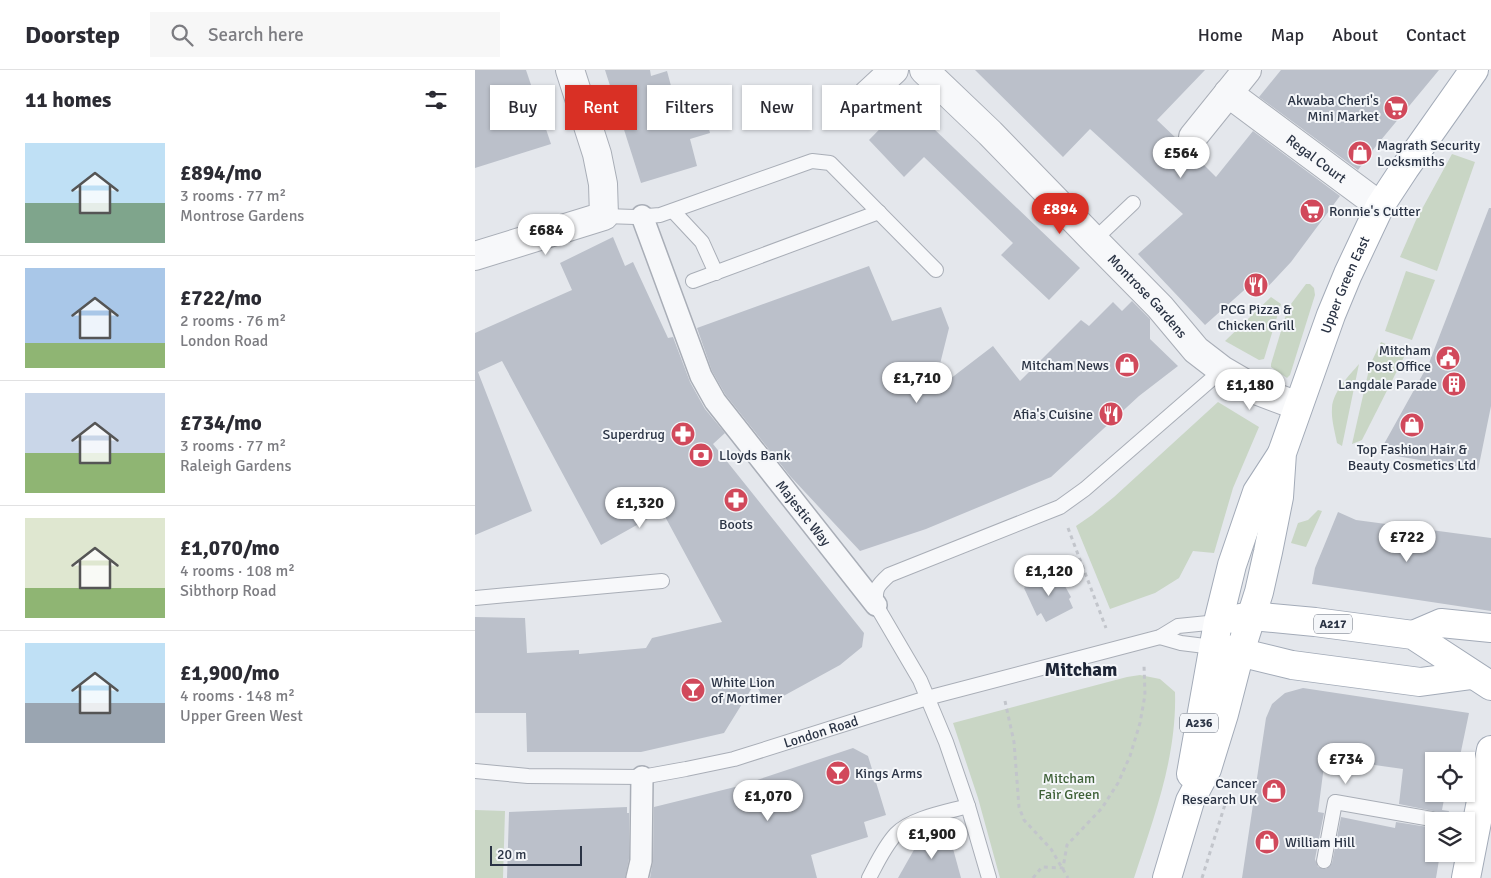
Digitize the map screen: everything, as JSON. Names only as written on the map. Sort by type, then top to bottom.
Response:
[{"type":"main road","name":"Upper Green East","points":[[1216,634],[1232,564],[1257,492],[1282,453],[1331,315],[1348,274],[1380,206],[1474,70]]},
{"type":"main road","name":"Upper Green East","points":[[1240,652],[1269,552],[1279,497],[1282,453]]},
{"type":"main road","name":"London Road","points":[[1216,634],[1252,616],[1413,635],[1482,681]]},
{"type":"main road","points":[[1413,635],[1441,623],[1491,628]]},
{"type":"main road","points":[[1216,634],[1240,652],[1291,664],[1420,682],[1482,681]]},
{"type":"main road","name":"A236","points":[[1190,801],[1192,766],[1216,634]]},
{"type":"main road","name":"A236","points":[[1167,878],[1190,801],[1207,769],[1240,652]]},
{"type":"main road","points":[[1475,812],[1491,750]]},
{"type":"main road","points":[[1466,878],[1468,862]]},
{"type":"street","points":[[475,256],[604,216],[603,184],[597,154],[570,70]]},
{"type":"street","points":[[877,85],[893,70]]},
{"type":"street","name":"Montrose Gardens","points":[[925,70],[1095,240],[1159,307],[1196,350],[1222,370]]},
{"type":"street","points":[[1193,137],[1247,70]]},
{"type":"street","name":"Regal Court","points":[[1228,93],[1380,206]]},
{"type":"street","name":"Majestic Way","points":[[642,216],[701,376],[715,401],[876,605]]},
{"type":"street","points":[[1222,370],[1258,391],[1298,406]]},
{"type":"street","points":[[637,878],[641,861],[642,777]]},
{"type":"lane","points":[[604,216],[661,215],[812,160],[830,163],[936,270]]},
{"type":"lane","points":[[1095,240],[1133,203]]},
{"type":"lane","points":[[673,211],[702,242],[716,273]]},
{"type":"lane","points":[[693,282],[879,212]]},
{"type":"lane","points":[[876,605],[875,592],[881,582],[889,575],[1059,506],[1085,489],[1222,370]]},
{"type":"lane","points":[[475,598],[661,581]]},
{"type":"lane","name":"Majestic Way","points":[[876,605],[920,680],[968,806],[989,878]]},
{"type":"lane","name":"London Road","points":[[475,771],[528,776],[642,777],[734,759],[927,698],[1160,637],[1178,626],[1216,634]]},
{"type":"lane","name":"London Road","points":[[1160,637],[1181,643],[1216,634]]},
{"type":"lane","points":[[1324,861],[1335,802],[1425,818]]},
{"type":"lane","points":[[869,878],[883,852],[897,833],[911,823],[968,806]]},
{"type":"path","points":[[1059,506],[1114,649]]},
{"type":"path","points":[[1063,868],[1067,845],[1102,808],[1118,782],[1129,756],[1140,723],[1145,696],[1144,641]]},
{"type":"path","points":[[1001,678],[1013,742],[1019,807],[1024,820],[1051,849],[1068,878]]},
{"type":"path","points":[[1033,878],[1042,867],[1063,868]]},
{"type":"green space","points":[[1452,154],[1475,162],[1437,271],[1400,257],[1416,220]]},
{"type":"green space","points":[[1406,271],[1435,280],[1412,340],[1385,331]]},
{"type":"green space","points":[[1306,284],[1310,284],[1314,288],[1315,295],[1290,375],[1287,378],[1271,367],[1271,364],[1288,308]]},
{"type":"green space","points":[[1271,297],[1281,304],[1264,359],[1259,360],[1225,341]]},
{"type":"green space","points":[[1381,342],[1406,353],[1362,440],[1352,444],[1370,365]]},
{"type":"green space","points":[[1359,364],[1342,446],[1337,443],[1334,430],[1333,402],[1342,384]]},
{"type":"green space","points":[[1218,402],[1259,427],[1233,488],[1214,553],[1193,551],[1179,578],[1155,593],[1110,609],[1076,526],[1114,497]]},
{"type":"green space","points":[[1318,510],[1322,511],[1306,547],[1291,543],[1298,523],[1308,520]]},
{"type":"green space","name":"Mitcham Fair Green","points":[[1140,675],[1160,679],[1175,692],[1175,716],[1163,786],[1134,878],[1000,878],[978,798],[953,723]]},
{"type":"green space","points":[[475,810],[505,811],[503,878],[475,878]]},
{"type":"building","points":[[475,70],[526,70],[531,85],[490,85],[490,130],[546,130],[551,144],[475,168]]},
{"type":"building","points":[[605,70],[650,70],[651,76],[667,71],[671,85],[647,85],[647,130],[709,130],[710,133],[690,139],[697,166],[641,183],[624,130],[637,130],[637,85],[610,85]]},
{"type":"building","points":[[975,70],[1205,70],[1157,120],[1178,140],[1183,149],[1191,152],[1216,177],[1253,131],[1340,196],[1291,262],[1261,294],[1251,284],[1205,325],[1138,254],[1183,214],[1090,129],[1063,157]]},
{"type":"building","points":[[1281,70],[1439,70],[1358,170],[1259,97]]},
{"type":"building","points":[[879,130],[935,130],[1080,268],[1049,300],[1001,255],[1013,243],[924,157],[904,177],[869,140]]},
{"type":"building","name":"Langdale Parade","points":[[1489,208],[1491,208],[1491,406],[1478,470],[1379,453],[1429,363]]},
{"type":"building","points":[[613,237],[625,266],[633,262],[668,338],[673,337],[690,382],[705,409],[725,433],[713,444],[864,633],[862,647],[840,665],[767,705],[755,683],[724,733],[641,752],[527,752],[526,713],[475,713],[475,617],[525,618],[527,653],[579,650],[579,654],[646,648],[652,638],[722,622],[662,511],[601,545],[502,361],[478,372],[532,511],[475,535],[475,333],[572,290],[560,263]]},
{"type":"building","points":[[869,266],[892,321],[941,307],[949,328],[933,392],[993,346],[1020,381],[1081,320],[1089,326],[1113,302],[1122,311],[1132,301],[1150,319],[1150,339],[1178,366],[1139,396],[1051,477],[926,529],[860,551],[790,476],[725,394],[712,371],[697,328]]},
{"type":"building","points":[[1338,512],[1356,520],[1491,538],[1491,611],[1312,584],[1315,568]]},
{"type":"building","points":[[1056,570],[1071,597],[1069,599],[1073,608],[1046,622],[1041,613],[1037,616],[1024,588]]},
{"type":"building","points":[[1303,688],[1469,713],[1461,752],[1425,752],[1425,802],[1444,802],[1442,810],[1449,812],[1438,812],[1399,804],[1403,769],[1325,758],[1318,812],[1324,813],[1315,859],[1318,867],[1326,869],[1332,863],[1341,817],[1395,828],[1396,822],[1425,827],[1425,862],[1439,862],[1436,878],[1242,878],[1266,718],[1272,704],[1285,693]]},
{"type":"building","points":[[853,748],[868,756],[886,815],[864,822],[868,837],[811,855],[817,878],[650,878],[653,861],[654,807],[739,786]]},
{"type":"building","points":[[627,807],[627,813],[629,813],[629,859],[625,878],[507,878],[509,812]]},
{"type":"building","points":[[949,834],[961,878],[898,878],[919,841]]},
{"type":"place","name":"Akwaba Cheri's Mini Market","points":[[1396,108]]},
{"type":"place","name":"Magrath Security Locksmiths","points":[[1360,153]]},
{"type":"place","name":"Ronnie's Cutter","points":[[1312,211]]},
{"type":"place","name":"PCG Pizza & Chicken Grill","points":[[1256,285]]},
{"type":"place","name":"Mitcham Post Office","points":[[1448,358]]},
{"type":"place","name":"Mitcham News","points":[[1127,365]]},
{"type":"place","name":"Langdale Parade","points":[[1454,384]]},
{"type":"place","name":"Afia's Cuisine","points":[[1111,414]]},
{"type":"place","name":"Top Fashion Hair & Beauty Cosmetics Ltd","points":[[1412,425]]},
{"type":"place","name":"Superdrug","points":[[683,434]]},
{"type":"place","name":"Lloyds Bank","points":[[701,455]]},
{"type":"place","name":"Boots","points":[[736,500]]},
{"type":"place","name":"White Lion of Mortimer","points":[[693,690]]},
{"type":"place","name":"Kings Arms","points":[[838,773]]},
{"type":"place","name":"Cancer Research UK","points":[[1274,791]]},
{"type":"place","name":"William Hill","points":[[1267,842]]},
{"type":"district","name":"Mitcham","points":[[1081,670]]}]
